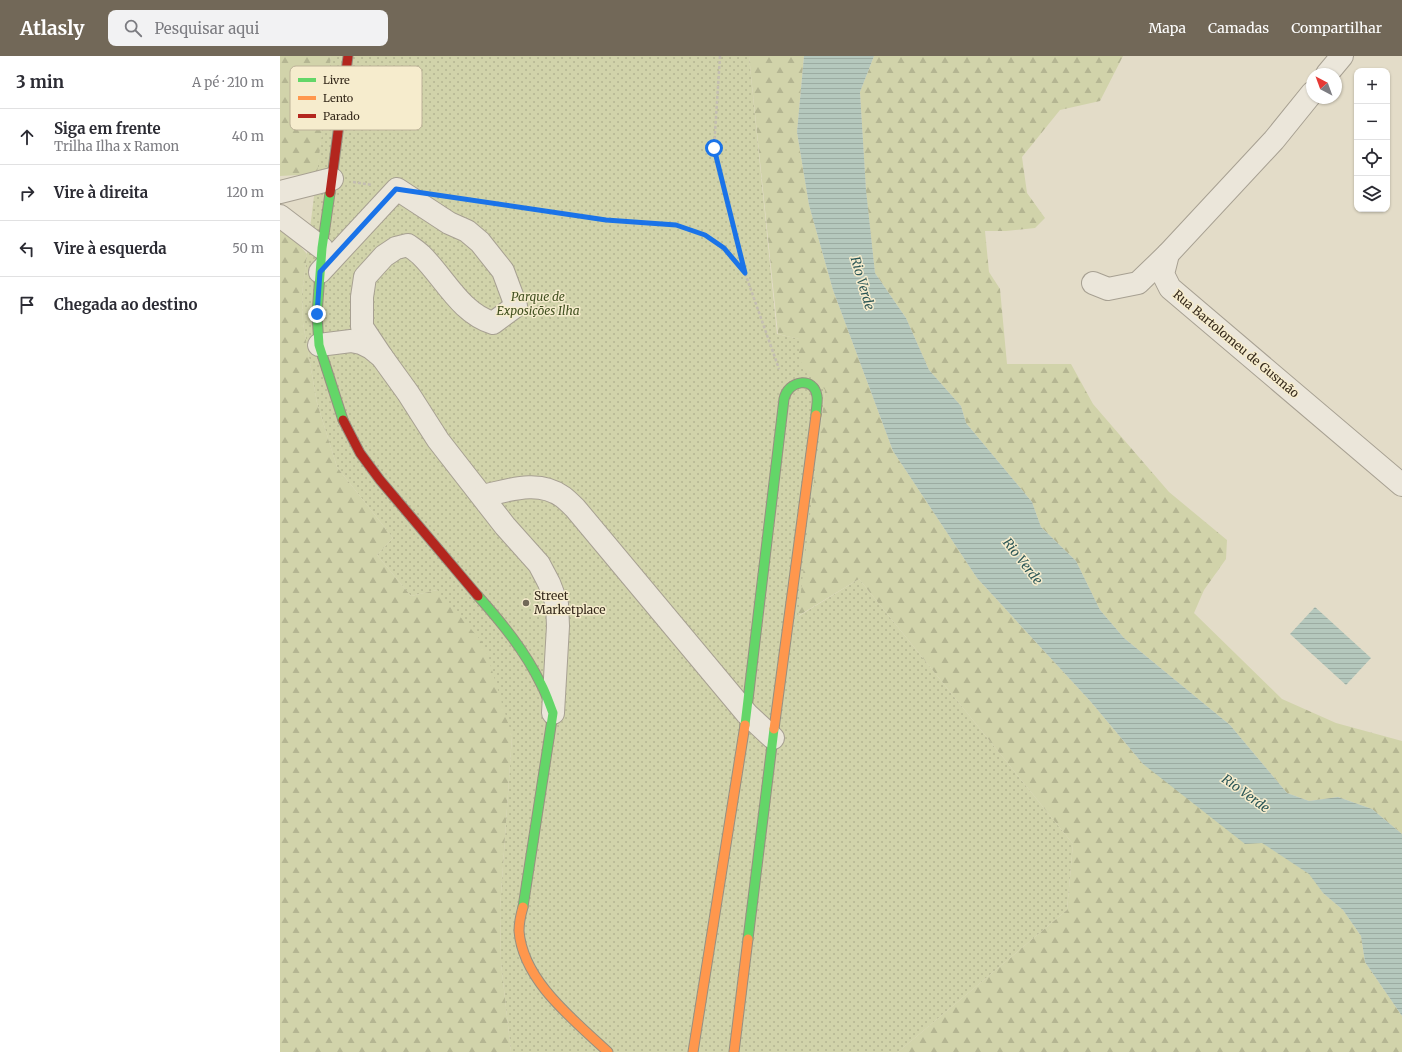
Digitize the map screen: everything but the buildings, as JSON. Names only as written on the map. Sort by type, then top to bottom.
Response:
[{"type":"street","points":[[347,66],[348,56]]},
{"type":"street","points":[[1332,68],[1342,56]]},
{"type":"street","points":[[1093,283],[1108,289],[1138,283],[1168,254],[1274,140],[1306,100]]},
{"type":"street","points":[[338,130],[322,248],[317,314],[319,345],[345,426],[360,453],[380,480],[507,630],[527,658],[542,685],[553,713]]},
{"type":"street","points":[[280,192],[332,180]]},
{"type":"street","points":[[320,272],[396,189],[449,223],[467,231],[480,242],[503,271],[516,306],[493,323],[482,320],[464,304],[421,254],[408,245],[396,248],[384,256],[365,277],[362,297],[362,328],[408,393],[438,440],[505,526],[539,564],[549,583],[556,604],[558,626],[553,713],[519,930],[524,955],[535,978],[608,1052]]},
{"type":"street","points":[[280,216],[322,248]]},
{"type":"street","name":"Rua Bartolomeu de Gusmão","points":[[1168,254],[1164,274],[1170,288],[1402,485]]},
{"type":"street","points":[[319,345],[351,342],[362,343],[382,357]]},
{"type":"street","points":[[693,1052],[747,714],[783,408],[787,390],[798,382],[805,382],[811,386],[817,394],[817,404],[773,738],[734,1052]]},
{"type":"street","points":[[483,496],[520,487],[539,488],[553,491],[563,497],[575,508],[747,714],[773,738]]},
{"type":"path","points":[[720,56],[714,148],[745,273],[787,390]]},
{"type":"path","points":[[332,180],[396,189]]},
{"type":"path","points":[[443,196],[606,220],[676,225],[705,235],[724,248],[745,273]]},
{"type":"green space","points":[[280,56],[331,56],[330,66],[290,66],[290,130],[322,130],[317,174],[280,176]]},
{"type":"green space","name":"Parque de Exposições Ilha","points":[[331,56],[749,56],[777,334],[800,339],[825,390],[799,616],[859,579],[1073,844],[1067,910],[898,1052],[511,1052],[501,963],[500,909],[512,736],[437,590],[411,596],[377,555],[393,538],[337,467],[317,403],[303,323],[302,295],[322,130],[422,130],[422,66],[330,66]]},
{"type":"green space","points":[[749,56],[804,56],[797,132],[809,205],[833,290],[893,451],[977,578],[1091,702],[1143,764],[1310,874],[1323,893],[1343,910],[1361,936],[1365,962],[1402,1016],[1402,1052],[898,1052],[1067,910],[1073,844],[859,579],[798,616],[825,390],[799,360],[799,339],[778,334]]},
{"type":"green space","points":[[874,56],[1123,56],[1100,101],[1060,110],[1022,157],[1027,193],[1045,218],[1035,228],[1006,231],[985,231],[989,272],[1000,289],[1007,364],[1071,364],[1093,404],[1169,492],[1227,540],[1226,559],[1204,590],[1194,613],[1282,699],[1336,723],[1402,741],[1402,834],[1372,809],[1338,797],[1309,801],[1287,793],[1230,725],[1124,638],[1100,610],[1076,561],[1041,527],[1032,502],[966,423],[961,406],[929,370],[906,318],[875,273],[866,192],[860,92]]},
{"type":"green space","points":[[280,223],[307,254],[302,295],[303,323],[317,403],[337,467],[393,538],[377,555],[411,596],[437,590],[484,644],[512,736],[500,909],[501,963],[511,1052],[280,1052]]},
{"type":"water","name":"Rio Verde","points":[[804,56],[874,56],[860,92],[866,190],[875,273],[906,318],[929,370],[961,406],[966,423],[1032,502],[1041,527],[1076,561],[1100,610],[1124,638],[1230,725],[1287,793],[1309,801],[1338,797],[1372,809],[1402,834],[1402,1016],[1365,962],[1361,936],[1343,910],[1323,893],[1309,874],[1262,843],[1245,844],[1143,764],[1091,702],[977,578],[893,451],[833,290],[809,205],[797,132]]},
{"type":"water","points":[[1315,607],[1371,658],[1346,685],[1290,634]]},
{"type":"traffic: fast","points":[[330,193],[322,248],[317,314],[319,345],[343,420]]},
{"type":"traffic: fast","points":[[745,725],[784,399],[790,388],[795,384],[801,383],[811,385],[817,396],[816,415]]},
{"type":"traffic: fast","points":[[478,596],[504,627],[528,660],[543,687],[553,713],[523,907]]},
{"type":"traffic: fast","points":[[748,939],[774,729]]},
{"type":"traffic: slow","points":[[774,729],[816,415]]},
{"type":"traffic: slow","points":[[693,1052],[745,725]]},
{"type":"traffic: slow","points":[[523,907],[519,931],[523,949],[530,966],[540,983],[552,998],[580,1027],[608,1052]]},
{"type":"traffic: slow","points":[[734,1052],[748,939]]},
{"type":"traffic: jam","points":[[347,66],[348,56]]},
{"type":"traffic: jam","points":[[330,193],[338,130]]},
{"type":"traffic: jam","points":[[343,420],[360,453],[380,480],[478,596]]},
{"type":"place","name":"Street Marketplace","points":[[526,603]]},
{"type":"route","points":[[317,314],[320,272],[396,189],[606,220],[676,225],[705,235],[724,248],[745,273],[714,148]]}]
